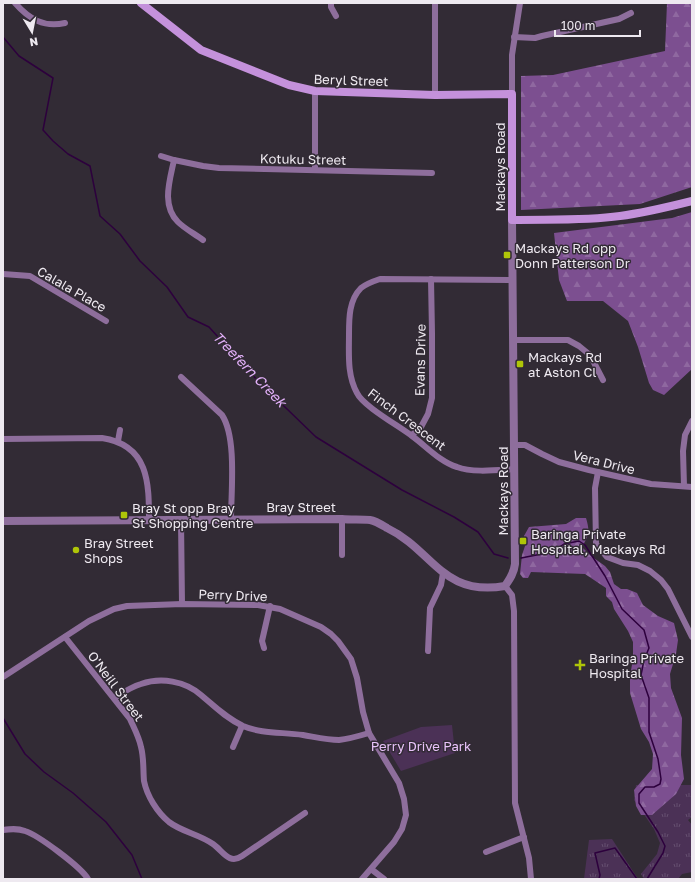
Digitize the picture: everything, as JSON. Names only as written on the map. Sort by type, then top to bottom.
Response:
[{"type":"main road","name":"Beryl Street","points":[[141,3],[202,50],[289,85],[315,91],[435,95],[512,94]]},
{"type":"main road","name":"Mackays Road","points":[[512,94],[512,220]]},
{"type":"main road","points":[[512,220],[619,216],[646,212],[692,201]]},
{"type":"street","points":[[15,3],[30,18],[42,23],[55,26],[65,23]]},
{"type":"street","points":[[331,3],[331,7],[336,16]]},
{"type":"street","points":[[435,3],[435,95]]},
{"type":"street","points":[[512,94],[514,37],[520,3]]},
{"type":"street","points":[[514,37],[528,38],[542,36],[619,19],[631,13]]},
{"type":"street","points":[[315,91],[315,170]]},
{"type":"street","name":"Kotuku Street","points":[[161,156],[203,166],[219,168],[432,173]]},
{"type":"street","points":[[174,160],[167,197],[170,210],[177,221],[203,240]]},
{"type":"street","name":"Mackays Road","points":[[505,586],[515,570],[512,220]]},
{"type":"street","name":"Calala Place","points":[[3,274],[30,276],[106,321]]},
{"type":"street","name":"Finch Crescent","points":[[512,280],[380,279],[362,288],[352,300],[349,318],[350,377],[358,395],[368,405],[457,468],[514,469]]},
{"type":"street","name":"Evans Drive","points":[[412,436],[421,427],[428,414],[432,398],[431,279]]},
{"type":"street","points":[[514,340],[568,340],[579,346],[590,355],[604,380]]},
{"type":"street","points":[[181,377],[226,420],[230,436],[231,520]]},
{"type":"street","points":[[684,486],[683,451],[686,434],[692,421]]},
{"type":"street","points":[[118,441],[120,430]]},
{"type":"street","points":[[3,439],[102,438],[118,441],[125,445],[137,457],[146,474],[148,483],[149,521]]},
{"type":"street","name":"Vera Drive","points":[[515,445],[525,445],[559,462],[598,472],[651,484],[692,487]]},
{"type":"street","points":[[598,472],[595,488],[596,544],[607,557],[638,565],[650,571],[661,580],[668,589],[692,637]]},
{"type":"street","points":[[342,519],[342,555]]},
{"type":"street","points":[[181,520],[182,604]]},
{"type":"street","name":"Bray Street","points":[[3,522],[371,520],[400,534],[443,574],[463,585],[490,589],[505,586]]},
{"type":"street","points":[[428,651],[430,608],[441,585],[443,574]]},
{"type":"street","points":[[505,586],[512,595],[514,611],[516,811],[529,858],[531,879]]},
{"type":"street","name":"Perry Drive","points":[[3,677],[89,621],[114,609],[127,606],[182,604],[244,604],[270,606],[291,613],[321,627],[331,634],[345,650],[354,668],[369,733],[399,783],[404,799],[406,815],[402,829],[394,842],[362,879]]},
{"type":"street","points":[[264,648],[262,641],[270,606]]},
{"type":"street","name":"O'Neill Street","points":[[65,637],[130,719],[142,748],[145,782],[150,799],[169,822],[211,842],[228,858],[235,860],[305,813]]},
{"type":"street","points":[[114,698],[140,684],[162,680],[173,681],[192,688],[223,714],[242,726],[262,732],[301,735],[330,740],[349,738],[369,733]]},
{"type":"street","points":[[233,747],[242,726]]},
{"type":"street","points":[[3,830],[20,829],[33,834],[80,869],[88,879]]},
{"type":"street","points":[[486,852],[524,837]]},
{"type":"street","points":[[371,870],[384,879]]},
{"type":"green space","points":[[667,3],[692,3],[692,187],[640,204],[521,210],[521,76],[553,75],[665,51]]},
{"type":"green space","points":[[692,212],[692,369],[664,395],[653,390],[649,383],[628,321],[603,301],[567,301],[559,280],[554,233],[672,218]]},
{"type":"green space","points":[[576,518],[586,518],[587,522],[588,533],[582,547],[591,556],[605,566],[610,572],[614,584],[621,589],[627,589],[637,593],[643,605],[658,616],[674,623],[678,640],[676,654],[670,674],[671,688],[682,718],[681,755],[684,779],[676,794],[652,815],[641,815],[636,806],[634,790],[652,769],[653,754],[649,742],[641,729],[630,693],[633,642],[614,609],[612,602],[606,596],[606,588],[585,574],[531,572],[528,578],[523,578],[520,574],[522,555],[525,546],[524,536],[529,527],[566,524]]},
{"type":"green space","name":"Perry Drive Park","points":[[452,725],[455,753],[401,771],[383,741],[421,727]]},
{"type":"green space","points":[[636,785],[692,785],[692,817],[688,820],[692,825],[692,872],[682,874],[678,879],[644,879],[641,874],[657,854],[660,843],[654,829],[634,800]]},
{"type":"green space","points":[[612,839],[638,879],[584,879],[589,840]]},
{"type":"waterway","name":"Treefern Creek","points":[[3,37],[19,56],[53,78],[43,130],[68,154],[90,166],[100,216],[120,234],[140,261],[167,287],[188,317],[209,327],[257,380],[316,437],[402,490],[454,517],[478,532],[494,554],[508,558]]},
{"type":"waterway","name":"Treefern Creek","points":[[521,558],[552,552],[564,544],[579,541],[585,545],[605,576],[622,609],[644,630],[649,648],[644,660],[641,675],[649,698],[649,732],[658,759],[661,779],[660,784],[654,787],[645,787],[639,794],[639,803],[658,832],[665,846],[663,853],[647,879]]},
{"type":"waterway","points":[[3,718],[25,754],[44,772],[73,793],[106,822],[132,855],[142,879]]},
{"type":"waterway","name":"Treefern Creek","points":[[599,879],[600,875],[595,853],[615,848],[637,879]]},
{"type":"place","name":"Mackays Rd opp Donn Patterson Dr","points":[[507,255]]},
{"type":"place","name":"Mackays Rd at Aston Cl","points":[[520,364]]},
{"type":"place","name":"Bray St opp Bray St Shopping Centre","points":[[124,515]]},
{"type":"place","name":"Baringa Private Hospital, Mackays Rd","points":[[523,541]]},
{"type":"place","name":"Bray Street Shops","points":[[76,550]]},
{"type":"place","name":"Baringa Private Hospital","points":[[580,665]]}]
